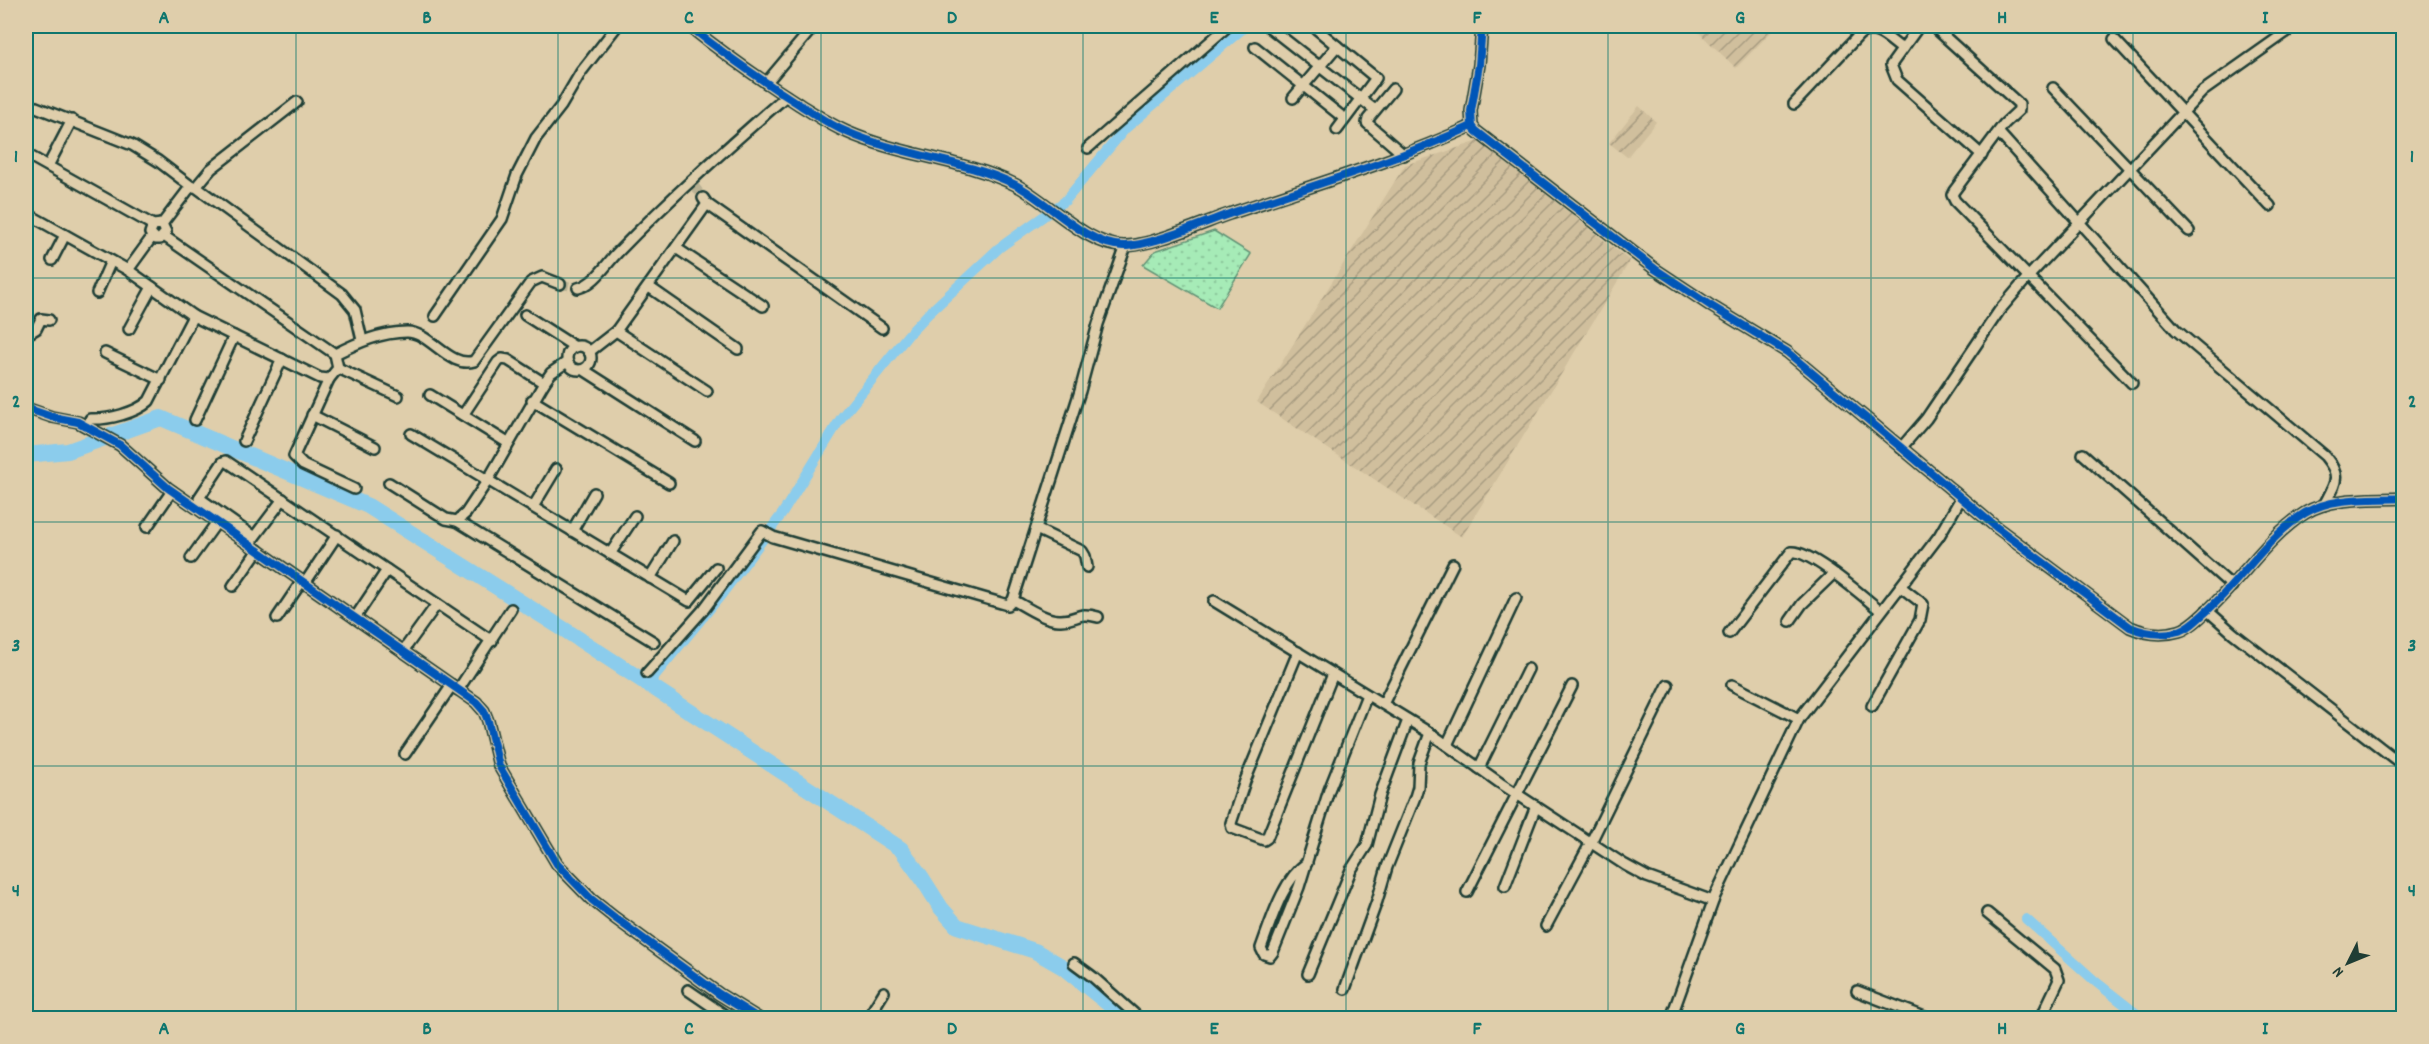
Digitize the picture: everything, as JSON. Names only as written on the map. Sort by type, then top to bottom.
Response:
[{"type":"street","points":[[435,316],[502,219],[517,175],[536,138],[561,106],[581,72],[617,26]]},
{"type":"street","points":[[689,26],[771,77],[786,96],[847,132],[976,170],[1013,184],[1100,241],[1112,246],[1126,246],[1171,234],[1404,155],[1472,126]]},
{"type":"street","points":[[771,77],[814,26]]},
{"type":"street","points":[[1088,148],[1228,26]]},
{"type":"street","points":[[1313,26],[1376,78],[1337,130]]},
{"type":"street","points":[[1482,26],[1479,65],[1471,111],[1472,126],[1476,131],[1551,191],[1655,268],[1711,306],[1787,352],[2020,546],[2130,627],[2146,634],[2180,631],[2207,610],[2288,526],[2306,513],[2325,505],[2403,498]]},
{"type":"street","points":[[1919,26],[1891,65],[1897,80],[1982,155]]},
{"type":"street","points":[[1933,26],[2019,104],[2019,110],[1998,133],[1952,195],[2028,277],[2132,383]]},
{"type":"street","points":[[1901,448],[1926,419],[2000,311],[2028,277],[2203,92],[2295,26]]},
{"type":"street","points":[[1269,27],[1376,110]]},
{"type":"street","points":[[1794,104],[1860,34],[1868,29],[1876,30],[1902,49]]},
{"type":"street","points":[[2114,39],[2270,206]]},
{"type":"street","points":[[1293,98],[1337,45]]},
{"type":"street","points":[[1255,47],[1345,119]]},
{"type":"street","points":[[2053,88],[2189,231]]},
{"type":"street","points":[[1393,89],[1367,123],[1404,155]]},
{"type":"street","points":[[578,288],[590,284],[616,254],[786,96]]},
{"type":"street","points":[[128,270],[152,237],[150,233],[157,224],[211,169],[297,102]]},
{"type":"street","points":[[26,103],[132,145],[158,160],[342,294],[355,310],[363,340]]},
{"type":"street","points":[[48,166],[72,120]]},
{"type":"street","points":[[1998,133],[2176,330],[2325,456],[2336,469],[2337,477],[2325,505]]},
{"type":"street","points":[[26,154],[157,224],[166,232],[164,236]]},
{"type":"street","points":[[589,352],[616,331],[676,248],[705,201],[882,328]]},
{"type":"street","points":[[26,214],[128,270],[193,316],[320,378],[329,379]]},
{"type":"street","points":[[52,260],[65,235]]},
{"type":"street","points":[[152,237],[160,239],[164,236]]},
{"type":"street","points":[[164,236],[335,354],[338,368],[329,379],[294,456],[303,465],[354,489]]},
{"type":"street","points":[[647,673],[704,609],[762,531],[1008,606],[1036,529],[1080,391],[1098,324],[1126,246]]},
{"type":"street","points":[[676,248],[763,306]]},
{"type":"street","points":[[98,293],[111,261]]},
{"type":"street","points":[[335,354],[363,340],[408,332],[424,338],[463,362],[474,361],[531,282],[542,277],[560,284]]},
{"type":"street","points":[[129,329],[152,287]]},
{"type":"street","points":[[649,287],[738,349]]},
{"type":"street","points":[[525,315],[575,347],[584,347],[591,358],[584,370],[577,371],[567,362],[567,355],[575,347]]},
{"type":"street","points":[[90,423],[144,406],[149,401],[193,316]]},
{"type":"street","points":[[26,335],[36,328],[41,319],[49,320]]},
{"type":"street","points":[[616,331],[707,391]]},
{"type":"street","points":[[195,420],[234,336]]},
{"type":"street","points":[[105,353],[161,380]]},
{"type":"street","points":[[244,441],[282,359]]},
{"type":"street","points":[[463,415],[502,359],[508,360],[544,383]]},
{"type":"street","points":[[457,521],[466,513],[488,480],[532,400],[551,373],[567,362]]},
{"type":"street","points":[[338,368],[398,396]]},
{"type":"street","points":[[584,370],[695,441]]},
{"type":"street","points":[[430,395],[508,443]]},
{"type":"street","points":[[532,400],[669,483]]},
{"type":"street","points":[[26,408],[51,417],[90,423],[120,445],[172,491],[217,522],[252,541]]},
{"type":"street","points":[[312,415],[375,447]]},
{"type":"street","points":[[411,434],[689,602],[716,568]]},
{"type":"street","points":[[2083,454],[2232,586]]},
{"type":"street","points":[[492,641],[226,460],[199,498],[252,541],[258,550],[476,702],[484,711],[499,766],[557,864],[591,899],[615,918],[742,1015],[758,1018]]},
{"type":"street","points":[[533,507],[556,468]]},
{"type":"street","points":[[389,483],[446,519],[457,521],[654,642]]},
{"type":"street","points":[[147,527],[172,491]]},
{"type":"street","points":[[572,531],[594,494]]},
{"type":"street","points":[[1671,1018],[1713,901],[1796,724],[1939,536],[1961,498]]},
{"type":"street","points":[[252,541],[283,499]]},
{"type":"street","points":[[610,554],[634,516]]},
{"type":"street","points":[[191,558],[217,522]]},
{"type":"street","points":[[1036,529],[1082,551],[1087,567]]},
{"type":"street","points":[[277,618],[337,535]]},
{"type":"street","points":[[650,578],[673,541]]},
{"type":"street","points":[[233,586],[258,550]]},
{"type":"street","points":[[1729,633],[1791,552],[1802,554],[1833,574],[1881,611]]},
{"type":"street","points":[[1383,704],[1453,564]]},
{"type":"street","points":[[355,618],[387,570]]},
{"type":"street","points":[[1790,621],[1802,604],[1833,574]]},
{"type":"street","points":[[1872,706],[1920,620],[1924,608],[1923,604],[1901,587]]},
{"type":"street","points":[[1448,745],[1516,598]]},
{"type":"street","points":[[1012,600],[1054,620],[1064,621],[1085,614],[1098,617]]},
{"type":"street","points":[[1214,601],[1430,733],[1517,794],[1640,873],[1713,901]]},
{"type":"street","points":[[403,651],[437,604]]},
{"type":"street","points":[[405,754],[492,641],[511,609]]},
{"type":"street","points":[[2207,610],[2233,633],[2403,766]]},
{"type":"street","points":[[1298,652],[1245,781],[1231,823],[1232,828],[1264,840],[1267,838],[1333,674]]},
{"type":"street","points":[[1479,768],[1528,669]]},
{"type":"street","points":[[1546,926],[1591,842],[1668,685]]},
{"type":"street","points":[[1731,685],[1796,724]]},
{"type":"street","points":[[1467,892],[1572,686]]},
{"type":"street","points":[[1306,863],[1293,873],[1287,884],[1261,948],[1264,954],[1270,956],[1273,952],[1306,863],[1329,790],[1367,694]]},
{"type":"street","points":[[1308,974],[1351,870],[1367,845],[1380,795],[1408,720]]},
{"type":"street","points":[[1345,989],[1387,867],[1415,797],[1418,787],[1419,762],[1430,733]]},
{"type":"street","points":[[1505,886],[1536,806]]},
{"type":"street","points":[[1987,913],[2055,969],[2058,974],[2059,980],[2041,1018]]},
{"type":"street","points":[[1074,963],[1138,1018]]},
{"type":"street","points":[[26,982],[30,991],[26,999]]},
{"type":"street","points":[[688,990],[729,1018]]},
{"type":"street","points":[[1857,991],[1927,1018]]},
{"type":"street","points":[[868,1018],[884,992]]},
{"type":"shaded area","points":[[1692,26],[1777,26],[1736,68]]},
{"type":"shaded area","points":[[1639,106],[1656,122],[1627,157],[1609,143]]},
{"type":"shaded area","points":[[1479,141],[1630,261],[1462,537],[1257,402],[1405,165]]},
{"type":"green space","points":[[1214,231],[1251,254],[1217,308],[1143,265],[1155,251]]},
{"type":"waterway","points":[[648,684],[722,594],[782,514],[841,418],[908,335],[999,248],[1065,201],[1125,129],[1246,26]]},
{"type":"waterway","points":[[26,455],[68,451],[161,418],[368,506],[565,630],[901,849],[941,908],[957,926],[1035,951],[1063,967],[1126,1018]]},
{"type":"waterway","points":[[2026,919],[2096,982],[2142,1018]]},
{"type":"tunnel","points":[[694,185],[703,198]]},
{"type":"tunnel","points":[[560,284],[578,288]]},
{"type":"cycle path","points":[[689,26],[757,76],[835,126],[889,147],[996,176],[1029,193],[1083,232],[1111,244],[1125,246],[1162,238],[1382,162],[1472,126]]},
{"type":"cycle path","points":[[1482,26],[1479,65],[1471,111],[1472,126],[1476,131],[1655,269],[1787,352],[1996,527],[2130,627],[2160,634],[2173,633],[2187,627],[2220,598],[2279,534],[2305,513],[2340,501],[2404,498]]},
{"type":"cycle path","points":[[26,408],[52,417],[78,422],[120,445],[168,488],[476,702],[484,711],[488,721],[499,766],[557,864],[591,899],[615,918],[719,994],[758,1018]]}]
